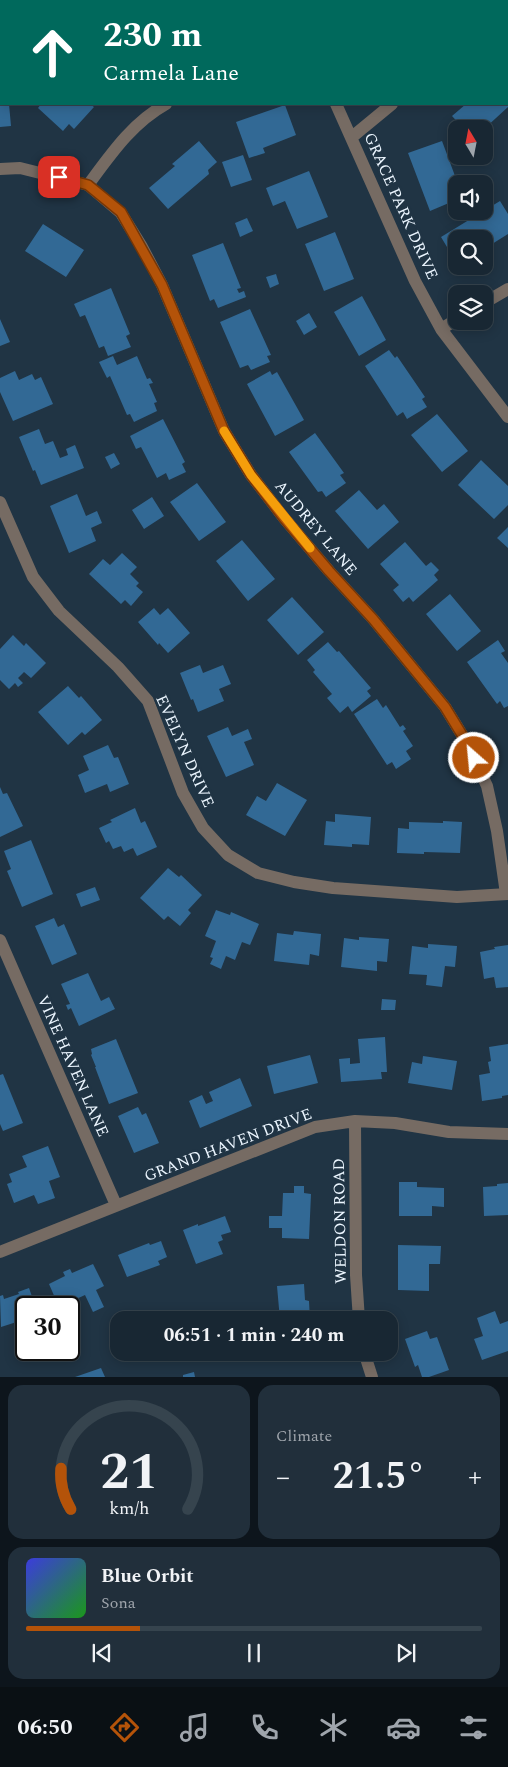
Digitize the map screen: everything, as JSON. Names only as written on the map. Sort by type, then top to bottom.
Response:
[{"type":"street","points":[[0,169],[20,168],[88,185],[123,138],[153,111],[164,105]]},
{"type":"street","name":"GRACE PARK DRIVE","points":[[336,105],[415,281],[442,329],[508,417]]},
{"type":"street","points":[[352,137],[391,105]]},
{"type":"street","name":"AUDREY LANE","points":[[88,185],[121,212],[142,247],[162,285],[224,431],[251,475],[291,526],[373,619],[445,707],[467,743],[487,786],[507,894]]},
{"type":"street","points":[[493,298],[508,289]]},
{"type":"street","points":[[442,329],[448,325]]},
{"type":"street","name":"EVELYN DRIVE","points":[[0,502],[2,516],[33,577],[54,604],[118,667],[148,702],[183,793],[204,828],[228,855],[258,873],[294,882],[333,888],[457,897],[507,894]]},
{"type":"street","name":"VINE HAVEN LANE","points":[[0,940],[116,1205]]},
{"type":"street","name":"GRAND HAVEN DRIVE","points":[[0,1252],[315,1127],[355,1121],[395,1123],[449,1132],[508,1134]]},
{"type":"street","name":"WELDON ROAD","points":[[355,1121],[356,1274],[358,1311]]},
{"type":"street","points":[[367,1361],[372,1377]]},
{"type":"building","points":[[0,105],[9,105],[11,126],[0,127]]},
{"type":"building","points":[[40,105],[91,105],[94,107],[74,129],[69,124],[63,131],[38,108]]},
{"type":"building","points":[[285,105],[296,135],[263,148],[265,153],[249,158],[236,122]]},
{"type":"building","points":[[465,105],[508,105],[493,121],[456,120],[452,116]]},
{"type":"building","points":[[199,141],[217,162],[208,170],[209,174],[168,209],[149,188],[175,166],[172,164]]},
{"type":"building","points":[[442,141],[448,157],[448,165],[451,165],[455,175],[448,175],[448,203],[430,211],[408,153]]},
{"type":"building","points":[[243,155],[252,180],[231,187],[222,162]]},
{"type":"building","points":[[309,171],[328,217],[297,229],[285,201],[273,206],[266,188]]},
{"type":"building","points":[[500,201],[508,214],[508,234],[493,243],[493,230],[452,230],[469,220],[493,220],[493,205]]},
{"type":"building","points":[[247,218],[253,231],[240,237],[235,223]]},
{"type":"building","points":[[43,224],[84,250],[66,277],[25,251]]},
{"type":"building","points":[[335,232],[354,279],[324,291],[305,244]]},
{"type":"building","points":[[448,233],[448,249],[441,237]]},
{"type":"building","points":[[223,243],[241,288],[237,289],[239,293],[244,291],[246,297],[218,308],[214,299],[210,301],[192,255]]},
{"type":"building","points":[[276,274],[279,284],[270,288],[266,277]]},
{"type":"building","points":[[111,288],[130,334],[126,336],[131,347],[108,356],[104,346],[99,348],[85,315],[80,317],[74,304]]},
{"type":"building","points":[[362,296],[386,340],[359,356],[334,312]]},
{"type":"building","points":[[250,309],[271,355],[267,356],[270,362],[251,370],[248,365],[240,368],[220,322]]},
{"type":"building","points":[[309,313],[317,327],[304,335],[296,321]]},
{"type":"building","points":[[0,319],[10,342],[0,346]]},
{"type":"building","points":[[389,350],[395,358],[397,356],[425,397],[422,399],[427,407],[407,419],[403,412],[397,416],[365,366]]},
{"type":"building","points":[[113,356],[117,365],[137,356],[147,379],[150,378],[153,383],[149,384],[157,402],[154,403],[157,411],[134,422],[130,414],[127,415],[110,376],[107,378],[99,362]]},
{"type":"building","points":[[15,371],[19,380],[32,374],[35,380],[41,377],[53,404],[13,421],[0,392],[0,378]]},
{"type":"building","points":[[270,371],[272,375],[277,372],[304,420],[275,436],[247,384]]},
{"type":"building","points":[[437,414],[468,451],[442,472],[411,435]]},
{"type":"building","points":[[163,419],[185,462],[182,464],[186,472],[169,480],[166,473],[157,478],[141,447],[136,449],[130,436]]},
{"type":"building","points":[[39,429],[45,444],[53,441],[60,458],[68,455],[66,449],[75,445],[84,468],[41,485],[19,437]]},
{"type":"building","points":[[315,433],[344,473],[340,475],[346,483],[326,497],[322,491],[318,492],[289,452]]},
{"type":"building","points":[[114,453],[120,464],[111,469],[105,457]]},
{"type":"building","points":[[481,460],[508,486],[508,505],[494,519],[458,485]]},
{"type":"building","points":[[197,483],[226,522],[199,541],[170,502]]},
{"type":"building","points":[[359,490],[377,510],[384,504],[399,522],[368,549],[335,511]]},
{"type":"building","points":[[77,494],[86,516],[97,511],[102,523],[91,528],[96,541],[69,553],[50,506]]},
{"type":"building","points":[[152,497],[164,516],[144,529],[132,510]]},
{"type":"building","points":[[508,527],[508,548],[497,538]]},
{"type":"building","points":[[242,540],[275,579],[248,601],[216,561]]},
{"type":"building","points":[[405,542],[426,566],[431,562],[439,570],[434,575],[438,580],[413,602],[409,597],[403,602],[393,590],[399,585],[380,564]]},
{"type":"building","points":[[122,553],[137,567],[130,574],[139,583],[136,586],[143,592],[131,606],[125,600],[121,604],[89,574],[103,559],[110,565]]},
{"type":"building","points":[[450,594],[481,631],[457,651],[426,614]]},
{"type":"building","points":[[292,597],[324,632],[298,655],[267,620]]},
{"type":"building","points":[[154,608],[160,615],[168,608],[190,633],[168,653],[159,643],[158,645],[138,622]]},
{"type":"building","points":[[13,635],[24,646],[26,643],[46,663],[31,678],[24,672],[18,678],[23,683],[18,687],[15,683],[9,689],[0,680],[0,649]]},
{"type":"building","points":[[498,640],[505,651],[501,653],[508,663],[508,706],[504,708],[500,701],[497,704],[467,662]]},
{"type":"building","points":[[328,642],[337,652],[339,651],[371,688],[367,691],[371,696],[352,712],[348,706],[340,713],[327,698],[332,694],[313,672],[315,670],[307,660]]},
{"type":"building","points":[[200,665],[203,673],[223,665],[231,684],[219,689],[224,701],[198,712],[180,673]]},
{"type":"building","points":[[68,686],[79,698],[81,696],[102,720],[85,735],[82,732],[68,745],[38,712]]},
{"type":"building","points":[[377,699],[383,708],[386,705],[400,727],[403,725],[406,729],[403,731],[413,746],[406,751],[411,759],[396,769],[392,762],[387,765],[354,714]]},
{"type":"building","points":[[228,727],[232,736],[248,729],[252,739],[244,742],[254,765],[226,777],[207,736]]},
{"type":"building","points":[[108,745],[114,758],[118,757],[129,784],[110,792],[107,784],[85,793],[78,775],[89,770],[83,756]]},
{"type":"building","points":[[277,783],[307,800],[285,836],[246,815],[257,796],[266,801]]},
{"type":"building","points":[[0,787],[3,794],[7,793],[23,826],[0,837]]},
{"type":"building","points":[[135,808],[141,823],[145,821],[157,847],[137,856],[133,848],[124,852],[121,846],[113,849],[109,841],[106,843],[99,828],[112,822],[110,820]]},
{"type":"building","points":[[335,814],[371,817],[369,845],[352,844],[352,847],[324,845],[326,821],[335,822]]},
{"type":"building","points":[[443,821],[462,822],[460,853],[397,853],[398,828],[409,829],[409,822],[443,823]]},
{"type":"building","points":[[31,840],[53,894],[22,907],[7,871],[11,869],[4,851]]},
{"type":"building","points":[[168,868],[179,877],[181,875],[202,895],[188,910],[191,913],[180,926],[168,916],[164,920],[140,898]]},
{"type":"building","points":[[95,887],[100,900],[81,907],[76,894]]},
{"type":"building","points":[[216,910],[230,915],[231,912],[259,924],[250,945],[242,942],[235,960],[226,956],[221,969],[210,964],[213,958],[210,957],[216,941],[205,936]]},
{"type":"building","points":[[54,918],[58,927],[64,924],[77,954],[52,965],[35,926]]},
{"type":"building","points":[[294,931],[321,934],[319,956],[310,954],[309,965],[274,961],[277,933],[293,935]]},
{"type":"building","points":[[359,937],[389,939],[387,962],[377,961],[377,971],[341,967],[344,938],[359,940]]},
{"type":"building","points":[[428,944],[457,946],[455,967],[445,966],[442,987],[426,985],[427,975],[409,974],[412,946],[428,948]]},
{"type":"building","points":[[508,945],[508,987],[496,988],[494,977],[484,979],[480,952]]},
{"type":"building","points":[[88,973],[101,1001],[109,997],[115,1009],[79,1026],[71,1008],[68,1010],[66,1005],[70,1004],[61,984]]},
{"type":"building","points":[[382,999],[396,1000],[395,1010],[381,1010]]},
{"type":"building","points":[[385,1037],[387,1072],[381,1072],[382,1079],[341,1082],[339,1059],[350,1058],[350,1064],[360,1063],[358,1039]]},
{"type":"building","points":[[116,1039],[138,1093],[109,1104],[91,1055],[91,1049]]},
{"type":"building","points":[[508,1044],[508,1095],[502,1096],[502,1098],[482,1101],[479,1075],[490,1073],[488,1062],[491,1061],[489,1047]]},
{"type":"building","points":[[310,1055],[318,1083],[274,1094],[267,1066]]},
{"type":"building","points":[[423,1056],[457,1061],[452,1090],[408,1083],[412,1062],[422,1064]]},
{"type":"building","points":[[3,1074],[23,1123],[3,1131],[0,1124],[0,1075]]},
{"type":"building","points":[[240,1078],[252,1106],[200,1128],[189,1101],[202,1095],[206,1104],[213,1101],[209,1092]]},
{"type":"building","points":[[138,1107],[142,1115],[146,1113],[159,1143],[134,1153],[118,1116]]},
{"type":"building","points":[[48,1146],[60,1177],[49,1181],[55,1198],[38,1204],[34,1195],[14,1203],[7,1184],[12,1182],[9,1174],[27,1167],[22,1156]]},
{"type":"building","points":[[399,1182],[417,1182],[417,1187],[444,1188],[444,1207],[432,1206],[432,1216],[399,1216]]},
{"type":"building","points":[[508,1183],[508,1215],[484,1216],[483,1187]]},
{"type":"building","points":[[294,1186],[304,1186],[304,1193],[311,1194],[309,1239],[282,1238],[282,1228],[269,1228],[269,1216],[282,1216],[283,1193],[294,1193]]},
{"type":"building","points":[[225,1216],[231,1232],[221,1235],[223,1240],[218,1242],[223,1254],[196,1264],[183,1230]]},
{"type":"building","points":[[161,1241],[167,1257],[158,1261],[160,1265],[127,1277],[118,1255],[149,1243],[150,1245]]},
{"type":"building","points":[[398,1245],[441,1246],[440,1264],[429,1264],[429,1291],[398,1290]]},
{"type":"building","points":[[93,1264],[104,1286],[96,1290],[104,1307],[93,1312],[85,1295],[80,1297],[54,1296],[49,1284],[65,1276],[63,1272],[70,1269],[72,1273]]},
{"type":"building","points":[[304,1284],[305,1300],[309,1301],[310,1311],[279,1311],[277,1286]]},
{"type":"building","points":[[29,1288],[32,1296],[15,1296],[15,1323],[1,1327],[0,1296],[3,1295],[4,1299],[19,1294],[18,1292]]},
{"type":"building","points":[[495,1311],[500,1324],[508,1321],[508,1351],[482,1360],[474,1339],[483,1336],[477,1318]]},
{"type":"building","points":[[427,1331],[430,1339],[437,1337],[449,1370],[429,1377],[422,1377],[418,1365],[415,1367],[405,1339]]},
{"type":"building","points":[[101,1368],[105,1377],[75,1377]]},
{"type":"building","points":[[194,1372],[195,1377],[183,1377],[183,1375]]},
{"type":"slow traffic","points":[[224,431],[251,475],[310,548]]},
{"type":"route","points":[[59,177],[88,185],[121,212],[162,285],[224,431],[251,475],[284,518],[373,619],[445,707],[474,758]]}]
